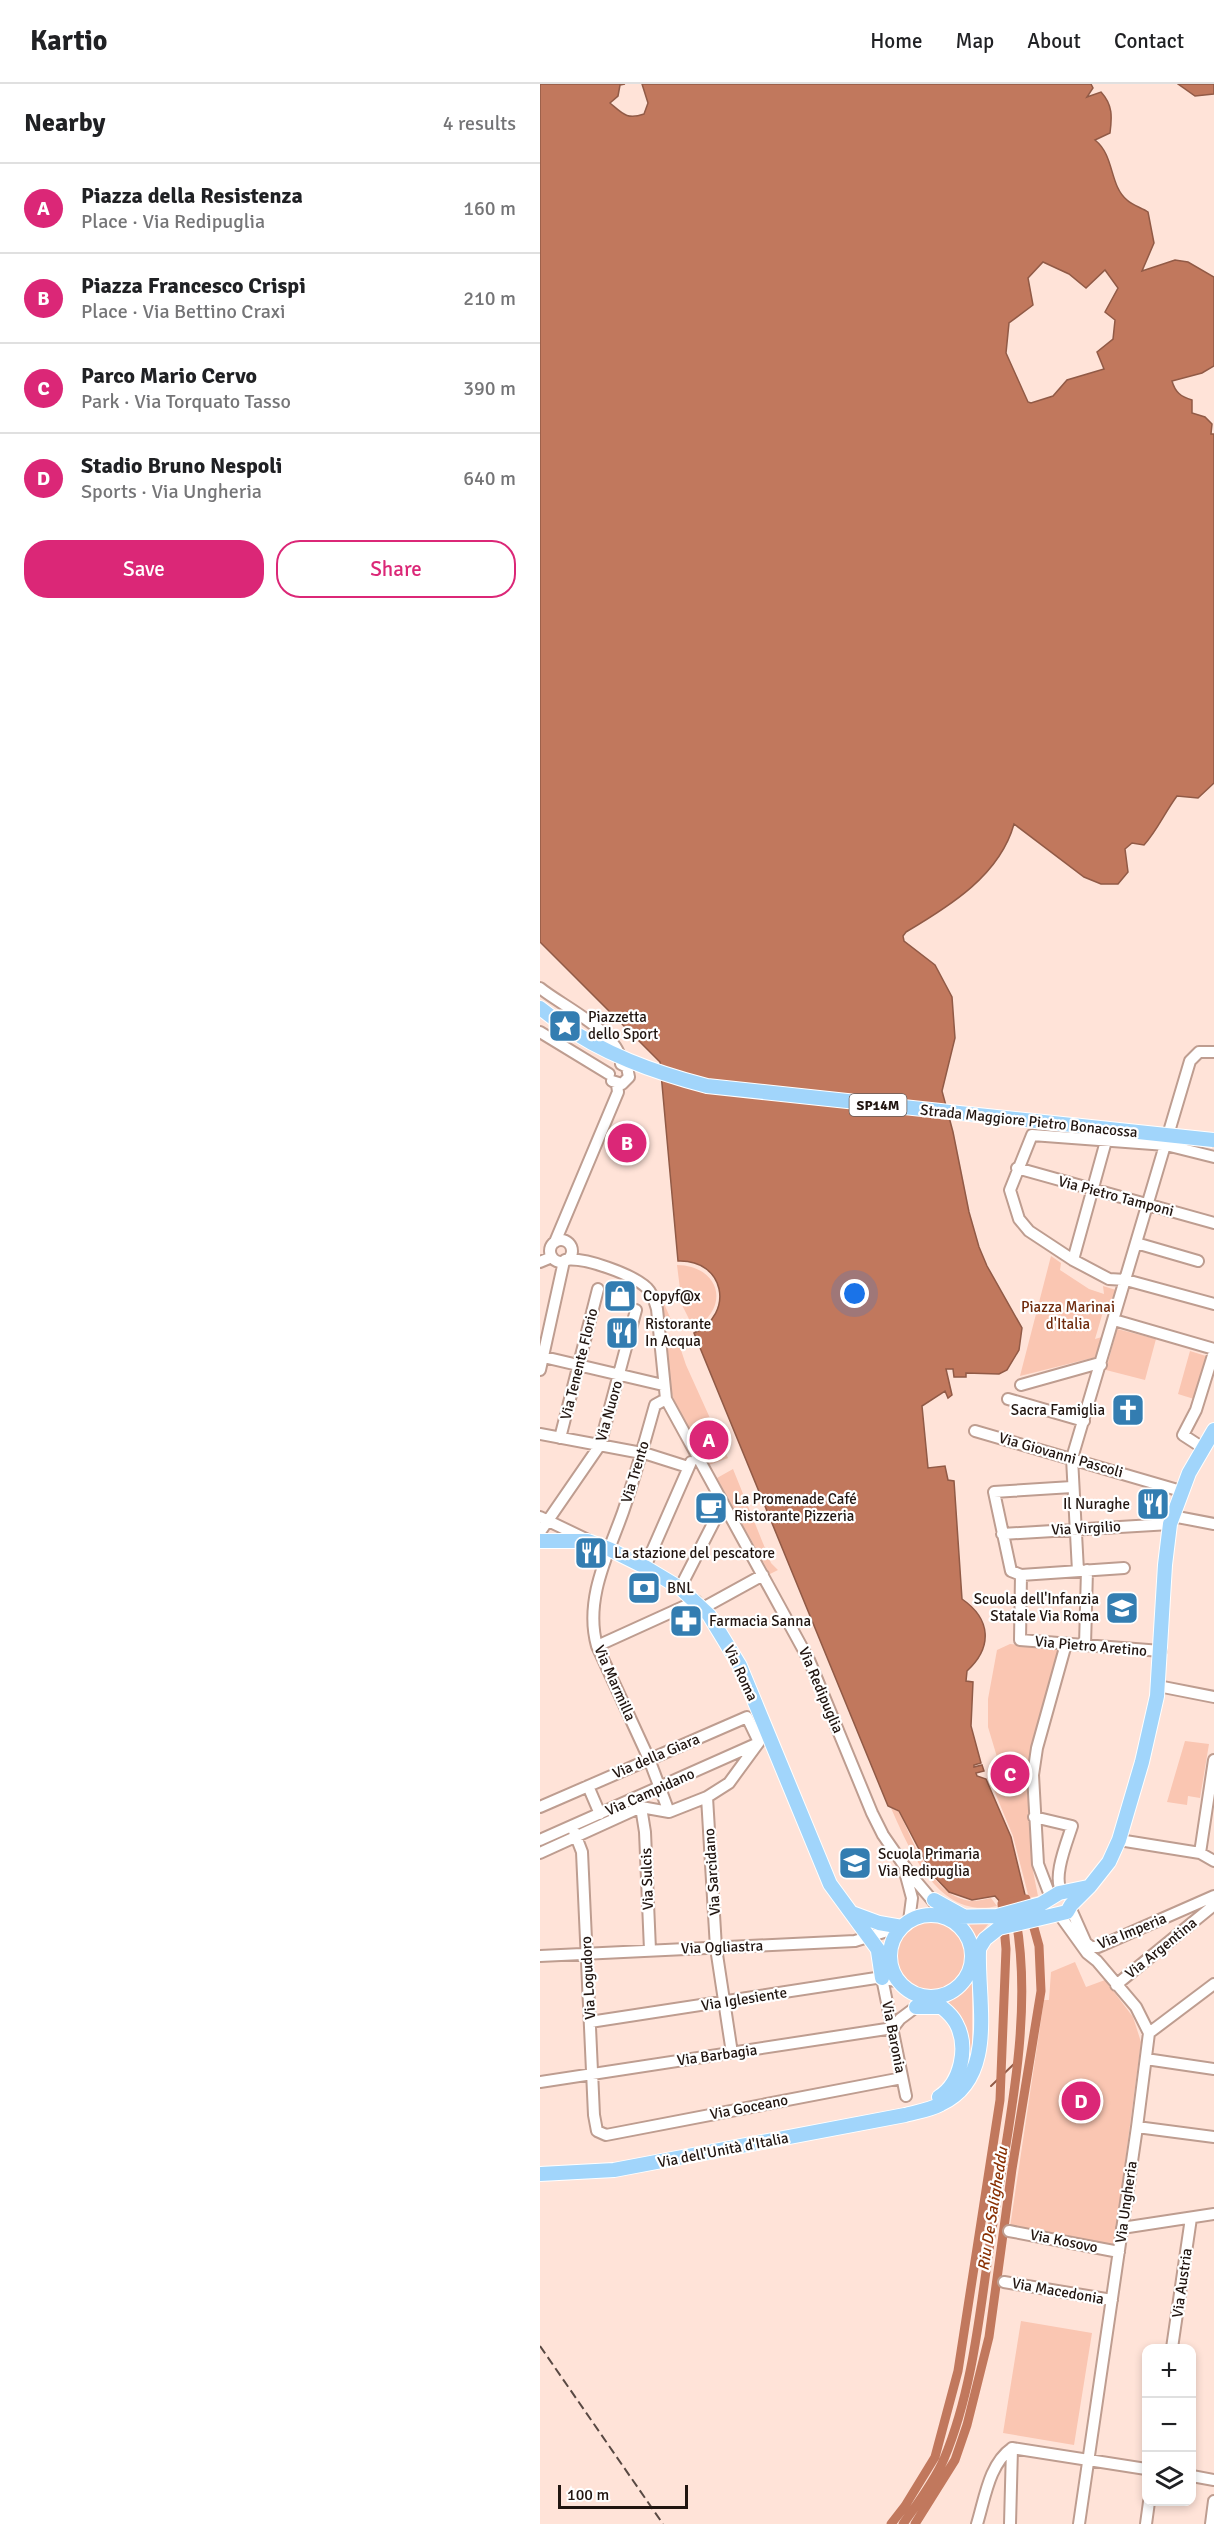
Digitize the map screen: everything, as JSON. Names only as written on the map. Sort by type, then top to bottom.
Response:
[{"type":"main road","name":"Strada Maggiore Pietro Bonacossa","points":[[540,1008],[572,1031],[607,1051],[649,1069],[707,1086],[1214,1140]]},
{"type":"main road","points":[[850,1912],[879,1923],[903,1921],[927,1915],[998,1922],[1063,1904],[1090,1886],[1109,1862],[1119,1840],[1145,1752],[1158,1686],[1165,1565],[1171,1520],[1181,1491],[1214,1430]]},
{"type":"main road","points":[[540,1541],[588,1540]]},
{"type":"main road","name":"Via Roma","points":[[588,1540],[645,1567],[680,1588],[699,1604],[729,1645],[740,1666],[764,1740],[830,1884],[890,1966]]},
{"type":"main road","points":[[934,1900],[965,1917]]},
{"type":"main road","points":[[945,1917],[966,1934],[976,1960]]},
{"type":"main road","points":[[903,1921],[892,1941],[890,1966],[897,1981],[916,1995],[928,1998],[948,1994],[958,1988],[965,1980],[985,1939],[998,1922]]},
{"type":"main road","points":[[875,1943],[882,1978]]},
{"type":"main road","name":"Via dell'Unità d'Italia","points":[[540,2174],[614,2170],[904,2115],[939,2105],[963,2088],[970,2078],[979,2054],[976,1960]]},
{"type":"main road","points":[[916,2007],[928,1998]]},
{"type":"main road","name":"Via dell'Unità d'Italia","points":[[904,2115],[945,2093],[956,2077],[962,2057],[957,2024],[942,2007],[928,1998]]},
{"type":"main road","points":[[916,2007],[942,2007]]},
{"type":"street","points":[[540,988],[610,1040],[620,1053],[621,1064]]},
{"type":"street","points":[[540,1032],[609,1074]]},
{"type":"street","points":[[1085,1645],[1083,1570],[1074,1529],[1072,1458],[1191,1059],[1201,1052],[1214,1052]]},
{"type":"street","points":[[621,1064],[627,1067],[629,1077],[625,1083],[617,1084],[611,1080],[609,1074],[611,1067],[621,1064]]},
{"type":"street","points":[[565,1261],[557,1261],[552,1257],[550,1250],[618,1092],[617,1084]]},
{"type":"street","points":[[1214,1157],[1166,1145],[1032,1135],[1010,1190],[1019,1219],[1029,1231],[1072,1260],[1109,1279],[1126,1280],[1214,1304]]},
{"type":"street","points":[[1072,1260],[1107,1141]]},
{"type":"street","name":"Via Pietro Tamponi","points":[[1017,1168],[1214,1223]]},
{"type":"street","points":[[540,1370],[565,1261],[571,1254],[566,1215]]},
{"type":"street","points":[[555,1242],[563,1240],[569,1245]]},
{"type":"street","points":[[1136,1243],[1197,1262]]},
{"type":"street","name":"Via Redipuglia","points":[[569,1245],[586,1261]]},
{"type":"street","points":[[540,1262],[552,1257]]},
{"type":"street","name":"Via Redipuglia","points":[[565,1261],[577,1258],[637,1281],[652,1296],[657,1310],[666,1399],[809,1660],[872,1813],[899,1858],[945,1917]]},
{"type":"street","name":"Via Tenente Florio","points":[[560,1438],[598,1290]]},
{"type":"street","name":"Via Nuoro","points":[[540,1532],[545,1519],[600,1445],[636,1310]]},
{"type":"street","points":[[1113,1320],[1214,1351],[1196,1410],[1183,1435],[1203,1448]]},
{"type":"street","points":[[542,1356],[663,1385]]},
{"type":"street","points":[[1022,1385],[1096,1364],[1101,1365]]},
{"type":"street","name":"Via Trento","points":[[609,1549],[642,1453],[655,1405],[666,1399]]},
{"type":"street","points":[[1008,1399],[1084,1421]]},
{"type":"street","name":"Via Giovanni Pascoli","points":[[975,1431],[1181,1491]]},
{"type":"street","points":[[541,1435],[642,1453],[688,1467]]},
{"type":"street","points":[[645,1567],[688,1467],[696,1454]]},
{"type":"street","points":[[1072,1487],[994,1492],[1011,1570],[1021,1575],[1124,1568]]},
{"type":"street","points":[[680,1588],[723,1504]]},
{"type":"street","name":"Via Roma","points":[[545,1519],[588,1540]]},
{"type":"street","name":"Via Virgilio","points":[[1002,1534],[1171,1520],[1214,1524]]},
{"type":"street","name":"Via Marmilla","points":[[609,1549],[598,1579],[593,1632],[597,1646],[650,1759],[669,1812]]},
{"type":"street","points":[[597,1646],[763,1575]]},
{"type":"street","name":"Via Pietro Aretino","points":[[1021,1575],[1020,1640],[1161,1651]]},
{"type":"street","points":[[1066,1644],[1035,1758],[1034,1817],[1038,1863],[1063,1904],[1087,1953],[1136,2007],[1149,2032],[1214,1984]]},
{"type":"street","points":[[1158,1686],[1214,1697]]},
{"type":"street","name":"Via della Giara","points":[[540,1807],[747,1717],[764,1740]]},
{"type":"street","name":"Via Campidano","points":[[540,1853],[600,1814],[764,1740]]},
{"type":"street","name":"Via Campidano","points":[[540,1840],[641,1808],[669,1812],[706,1797],[729,1783],[764,1740]]},
{"type":"street","points":[[1200,1854],[1214,1760]]},
{"type":"street","points":[[588,1786],[600,1814]]},
{"type":"street","name":"Via Sarcidano","points":[[706,1797],[715,1904],[716,1948],[732,2053]]},
{"type":"street","name":"Via Sulcis","points":[[641,1808],[645,1832],[650,1950]]},
{"type":"street","points":[[1034,1817],[1072,1826],[1059,1874],[1058,1884],[1063,1904]]},
{"type":"street","name":"Via Logudoro","points":[[574,1831],[582,1852],[594,2115],[597,2131]]},
{"type":"street","points":[[1119,1840],[1200,1854],[1214,1861]]},
{"type":"street","name":"Via Redipuglia","points":[[899,1858],[912,1898],[903,1921]]},
{"type":"street","name":"Via Imperia","points":[[1063,1904],[1086,1943],[1091,1947],[1098,1947],[1207,1906],[1214,1896]]},
{"type":"street","name":"Via Argentina","points":[[1116,1985],[1207,1906]]},
{"type":"street","name":"Via Ogliastra","points":[[540,1956],[855,1941],[875,1943],[903,1921]]},
{"type":"street","points":[[1096,1961],[1098,1947]]},
{"type":"street","name":"Via Iglesiente","points":[[590,2022],[882,1978],[897,1981]]},
{"type":"street","name":"Via Baronia","points":[[882,1978],[906,2096]]},
{"type":"street","points":[[893,2028],[900,2019],[916,2007]]},
{"type":"street","name":"Via Barbagia","points":[[540,2082],[893,2028]]},
{"type":"street","name":"Via Ungheria","points":[[1078,2524],[1149,2032]]},
{"type":"street","points":[[1146,2059],[1214,2069]]},
{"type":"street","name":"Via Goceano","points":[[597,2131],[606,2135],[902,2078]]},
{"type":"street","points":[[1137,2127],[1214,2137]]},
{"type":"street","points":[[1122,2228],[1214,2214]]},
{"type":"street","name":"Via Austria","points":[[1173,2344],[1191,2218]]},
{"type":"street","name":"Via Kosovo","points":[[1009,2231],[1119,2252]]},
{"type":"street","name":"Via Macedonia","points":[[1004,2282],[1112,2300]]},
{"type":"street","points":[[1010,2524],[1012,2448]]},
{"type":"street","points":[[977,2524],[996,2464],[1002,2455],[1012,2448],[1142,2468]]},
{"type":"street","points":[[1196,2477],[1214,2480]]},
{"type":"street","points":[[1210,2524],[1214,2500]]},
{"type":"street","points":[[1146,2524],[1148,2506]]},
{"type":"green space","name":"Piazza Marinai d'Italia","points":[[1051,1256],[1061,1263],[1060,1270],[1089,1289],[1104,1294],[1103,1286],[1116,1290],[1112,1303],[1105,1305],[1095,1339],[1102,1337],[1096,1357],[1020,1376]]},
{"type":"green space","points":[[677,1265],[692,1267],[703,1272],[711,1280],[715,1289],[716,1299],[713,1310],[706,1320],[694,1329],[682,1305]]},
{"type":"green space","points":[[636,1276],[655,1289],[663,1300],[672,1322],[664,1323]]},
{"type":"green space","points":[[1117,1329],[1156,1339],[1145,1380],[1106,1370]]},
{"type":"green space","points":[[667,1338],[677,1338],[686,1365],[728,1458],[709,1465],[674,1400],[670,1387]]},
{"type":"green space","points":[[1190,1351],[1206,1356],[1194,1399],[1178,1394]]},
{"type":"green space","points":[[733,1469],[771,1563],[778,1570],[770,1574],[717,1478]]},
{"type":"green space","points":[[1010,1644],[1059,1648],[1026,1771],[1033,1871],[1038,1896],[1029,1898],[1013,1836],[989,1778],[1000,1767],[988,1727],[988,1699],[997,1650]]},
{"type":"green space","points":[[1185,1741],[1209,1744],[1200,1798],[1188,1796],[1187,1805],[1167,1802]]},
{"type":"green space","points":[[891,1808],[899,1812],[926,1867],[946,1890],[972,1901],[991,1898],[997,1906],[977,1908],[959,1903],[943,1892],[918,1862]]},
{"type":"green space","points":[[961,1920],[990,1922],[975,1940],[969,1927]]},
{"type":"green space","points":[[938,1921],[951,1927],[960,1936],[964,1942],[966,1956],[964,1970],[956,1981],[945,1989],[924,1991],[906,1981],[898,1970],[896,1949],[906,1931],[917,1923]]},
{"type":"green space","points":[[1075,1962],[1086,1987],[1105,1980],[1133,2017],[1141,2042],[1114,2246],[1010,2227],[1044,2000],[1049,2000],[1051,1972]]},
{"type":"green space","points":[[972,1977],[971,2056],[968,2055],[965,2030],[939,2001],[962,1989]]},
{"type":"green space","points":[[1021,2321],[1092,2333],[1074,2445],[1003,2433]]},
{"type":"shaded area","points":[[540,84],[625,84],[620,85],[618,96],[610,103],[622,113],[633,116],[644,114],[648,103],[642,84],[1091,84],[1093,88],[1087,97],[1101,92],[1110,106],[1111,116],[1110,133],[1095,140],[1106,154],[1121,194],[1129,202],[1148,212],[1154,243],[1142,271],[1175,260],[1188,262],[1214,277],[1214,366],[1202,373],[1172,381],[1179,394],[1192,400],[1192,413],[1205,417],[1212,424],[1211,434],[1214,434],[1214,783],[1198,798],[1177,796],[1144,845],[1132,843],[1125,849],[1128,872],[1118,884],[1101,884],[1084,877],[1014,824],[1007,842],[985,874],[956,900],[903,936],[904,941],[935,965],[952,997],[955,1038],[942,1091],[979,1247],[987,1266],[1022,1328],[1019,1350],[1007,1370],[999,1374],[966,1373],[966,1377],[954,1377],[953,1369],[946,1369],[952,1395],[948,1398],[945,1391],[922,1406],[928,1468],[945,1466],[948,1480],[954,1481],[962,1599],[979,1615],[985,1634],[981,1652],[967,1671],[966,1681],[973,1682],[971,1726],[981,1763],[974,1767],[982,1765],[984,1771],[976,1773],[977,1776],[986,1779],[1011,1837],[1026,1899],[1002,1904],[995,1896],[972,1900],[949,1892],[932,1874],[899,1811],[888,1806],[694,1333],[707,1324],[716,1313],[720,1301],[719,1289],[714,1278],[706,1269],[694,1263],[678,1261],[660,1062],[540,942]],"holes":[[[1043,262],[1069,274],[1086,288],[1105,270],[1118,288],[1105,312],[1115,320],[1113,339],[1097,352],[1104,369],[1067,380],[1053,396],[1031,403],[1028,402],[1006,353],[1009,323],[1033,305],[1028,278]]]},
{"type":"shaded area","points":[[1178,84],[1214,84],[1214,94],[1195,96]]},
{"type":"waterway","name":"Riu De Saligheddu","points":[[891,2524],[905,2506],[935,2457],[958,2371],[1000,2100],[1006,1949],[1002,1904],[1026,1899],[1039,1946],[1041,1991],[1012,2169],[989,2337],[967,2425],[955,2460],[915,2524]]},
{"type":"waterway","name":"Riu De Saligheddu","points":[[903,2524],[940,2468],[954,2433],[969,2378],[1016,2078],[1022,1997],[1021,1958],[1016,1920]]},
{"type":"waterway","name":"Riu De Saligheddu","points":[[991,2086],[1016,2062]]},
{"type":"railway","points":[[540,2346],[663,2524]]},
{"type":"place","name":"Piazzetta dello Sport","points":[[565,1026]]},
{"type":"place","name":"Piazza Francesco Crispi","points":[[627,1143]]},
{"type":"place","name":"Copyf@x","points":[[620,1296]]},
{"type":"place","name":"Ristorante In Acqua","points":[[622,1333]]},
{"type":"place","name":"Sacra Famiglia","points":[[1128,1410]]},
{"type":"place","name":"Piazza della Resistenza","points":[[709,1440]]},
{"type":"place","name":"Il Nuraghe","points":[[1153,1504]]},
{"type":"place","name":"La Promenade Café Ristorante Pizzeria","points":[[711,1508]]},
{"type":"place","name":"La stazione del pescatore","points":[[591,1553]]},
{"type":"place","name":"BNL","points":[[644,1588]]},
{"type":"place","name":"Scuola dell'Infanzia Statale Via Roma","points":[[1122,1608]]},
{"type":"place","name":"Farmacia Sanna","points":[[686,1621]]},
{"type":"place","name":"Parco Mario Cervo","points":[[1010,1774]]},
{"type":"place","name":"Scuola Primaria Via Redipuglia","points":[[855,1863]]},
{"type":"place","name":"Stadio Bruno Nespoli","points":[[1081,2101]]}]
